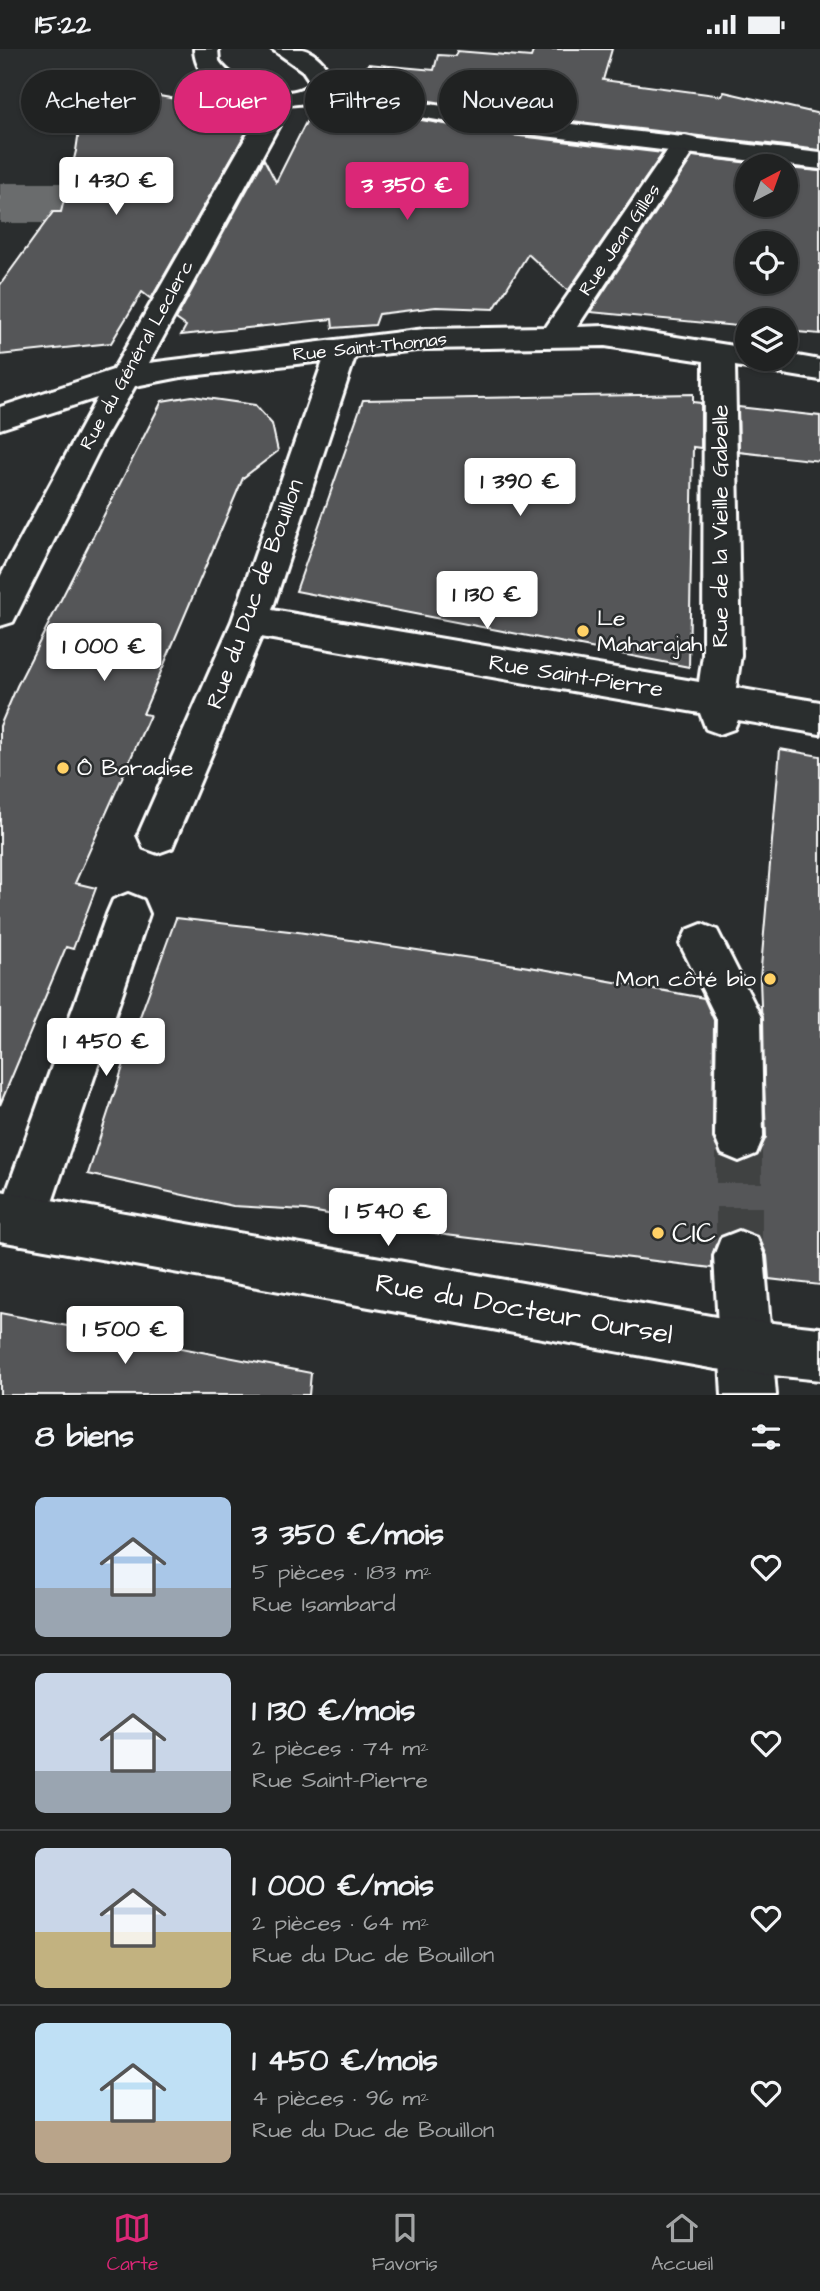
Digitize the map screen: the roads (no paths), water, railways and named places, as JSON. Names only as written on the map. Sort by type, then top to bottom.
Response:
[{"type":"street","points":[[206,49],[206,63],[213,70]]},
{"type":"street","points":[[284,49],[300,56],[318,70]]},
{"type":"street","points":[[425,112],[820,161]]},
{"type":"street","name":"Rue du Général Leclerc","points":[[0,613],[89,438],[261,133]]},
{"type":"street","name":"Rue Jean Gilles","points":[[555,335],[685,144]]},
{"type":"street","name":"Rue Saint-Thomas","points":[[0,418],[125,377],[181,367],[425,338],[605,336],[733,356]]},
{"type":"street","name":"Rue du Duc de Bouillon","points":[[159,835],[250,621],[342,349]]},
{"type":"street","name":"Rue de la Vieille Gabelle","points":[[718,708],[733,356]]},
{"type":"street","points":[[798,366],[820,370]]},
{"type":"street","points":[[250,621],[277,652]]},
{"type":"street","name":"Rue Saint-Pierre","points":[[250,621],[718,708],[820,717]]},
{"type":"street","points":[[11,1218],[128,914]]},
{"type":"street","points":[[702,944],[739,1017],[739,1137]]},
{"type":"street","name":"Rue du Docteur Oursel","points":[[11,1218],[702,1341],[820,1354]]},
{"type":"street","points":[[739,1256],[749,1395]]},
{"type":"waterway","points":[[0,203],[164,203],[247,216],[363,252]]},
{"type":"tunnel","points":[[739,1137],[739,1256]]},
{"type":"place","name":"Le Maharajah","points":[[583,631]]},
{"type":"place","name":"Ô Baradise","points":[[63,768]]},
{"type":"place","name":"Mon côté bio","points":[[770,979]]},
{"type":"place","name":"CIC","points":[[658,1233]]}]
